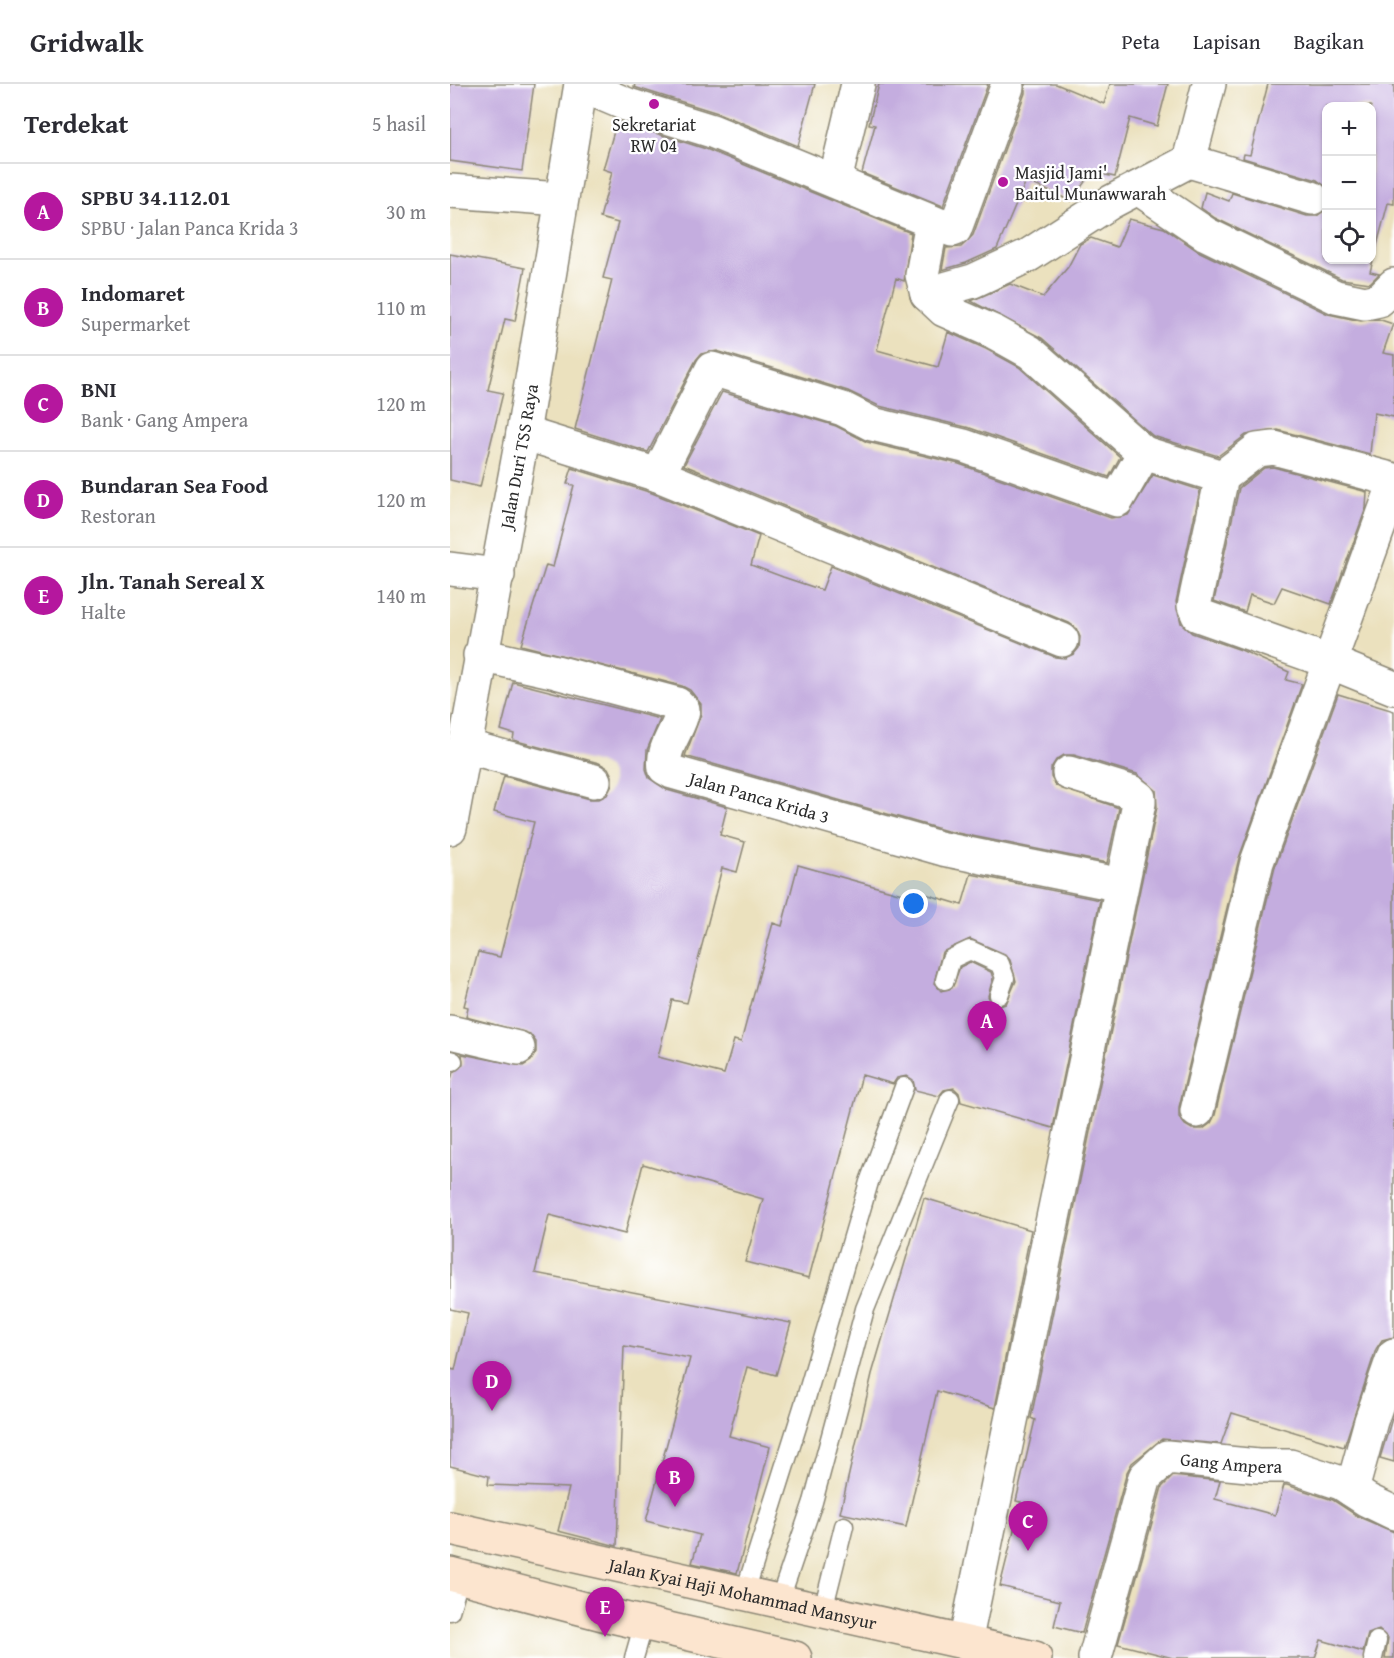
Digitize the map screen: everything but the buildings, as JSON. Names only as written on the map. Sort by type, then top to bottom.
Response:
[{"type":"main road","name":"Jalan Kyai Haji Mohammad Mansyur","points":[[450,1528],[780,1599],[1035,1658]]},
{"type":"main road","points":[[455,1575],[777,1656]]},
{"type":"street","points":[[835,181],[858,84]]},
{"type":"street","points":[[1189,161],[1209,84]]},
{"type":"street","points":[[581,85],[628,105],[712,131],[932,222],[955,229],[1006,87]]},
{"type":"street","name":"Jalan Duri TSS Raya","points":[[450,828],[480,656],[498,575],[581,85]]},
{"type":"street","points":[[927,294],[973,281],[1029,255],[1084,218],[1189,161],[1312,198]]},
{"type":"street","points":[[1138,188],[1206,234],[1336,297],[1365,303],[1379,300],[1394,285]]},
{"type":"street","points":[[450,191],[561,199]]},
{"type":"street","points":[[932,222],[922,275],[927,294],[944,310],[994,332],[1030,352],[1144,453],[1222,477]]},
{"type":"street","points":[[658,475],[712,369],[843,409],[872,424],[964,446],[1118,500],[1144,453]]},
{"type":"street","points":[[523,433],[658,475],[1062,640]]},
{"type":"street","points":[[1197,1111],[1257,862],[1330,662],[1394,482],[1274,448],[1263,448],[1244,458],[1222,477],[1210,523],[1194,606],[1198,615],[1330,662],[1394,688]]},
{"type":"street","points":[[450,569],[498,575]]},
{"type":"street","name":"Jalan Panca Krida 3","points":[[480,656],[567,675],[677,704],[683,710],[682,717],[664,756],[665,768],[672,772],[943,849],[1121,885]]},
{"type":"street","points":[[464,747],[594,781]]},
{"type":"street","points":[[965,1643],[1139,798],[1131,792],[1069,773]]},
{"type":"street","points":[[451,1051],[519,1048]]},
{"type":"street","points":[[1352,1490],[1371,1421],[1394,1355]]},
{"type":"street","name":"Gang Ampera","points":[[1095,1658],[1145,1477],[1167,1457],[1290,1466],[1341,1483],[1394,1513]]},
{"type":"lane","points":[[945,980],[951,959],[970,950],[1000,963],[1005,978],[999,995]]},
{"type":"lane","points":[[745,1592],[806,1398],[869,1182],[904,1087]]},
{"type":"lane","points":[[780,1599],[813,1502],[865,1309],[950,1099]]},
{"type":"lane","points":[[823,1610],[844,1526]]},
{"type":"lane","points":[[450,1611],[455,1575]]},
{"type":"lane","points":[[634,1658],[644,1623]]},
{"type":"place","name":"Sekretariat RW 04","points":[[654,104]]},
{"type":"place","name":"Masjid Jami' Baitul Munawwarah","points":[[1003,182]]},
{"type":"place","name":"SPBU 34.112.01","points":[[987,1051]]},
{"type":"place","name":"Bundaran Sea Food","points":[[492,1411]]},
{"type":"place","name":"Indomaret","points":[[675,1507]]},
{"type":"place","name":"BNI","points":[[1028,1551]]},
{"type":"place","name":"Jln. Tanah Sereal X","points":[[605,1637]]}]
